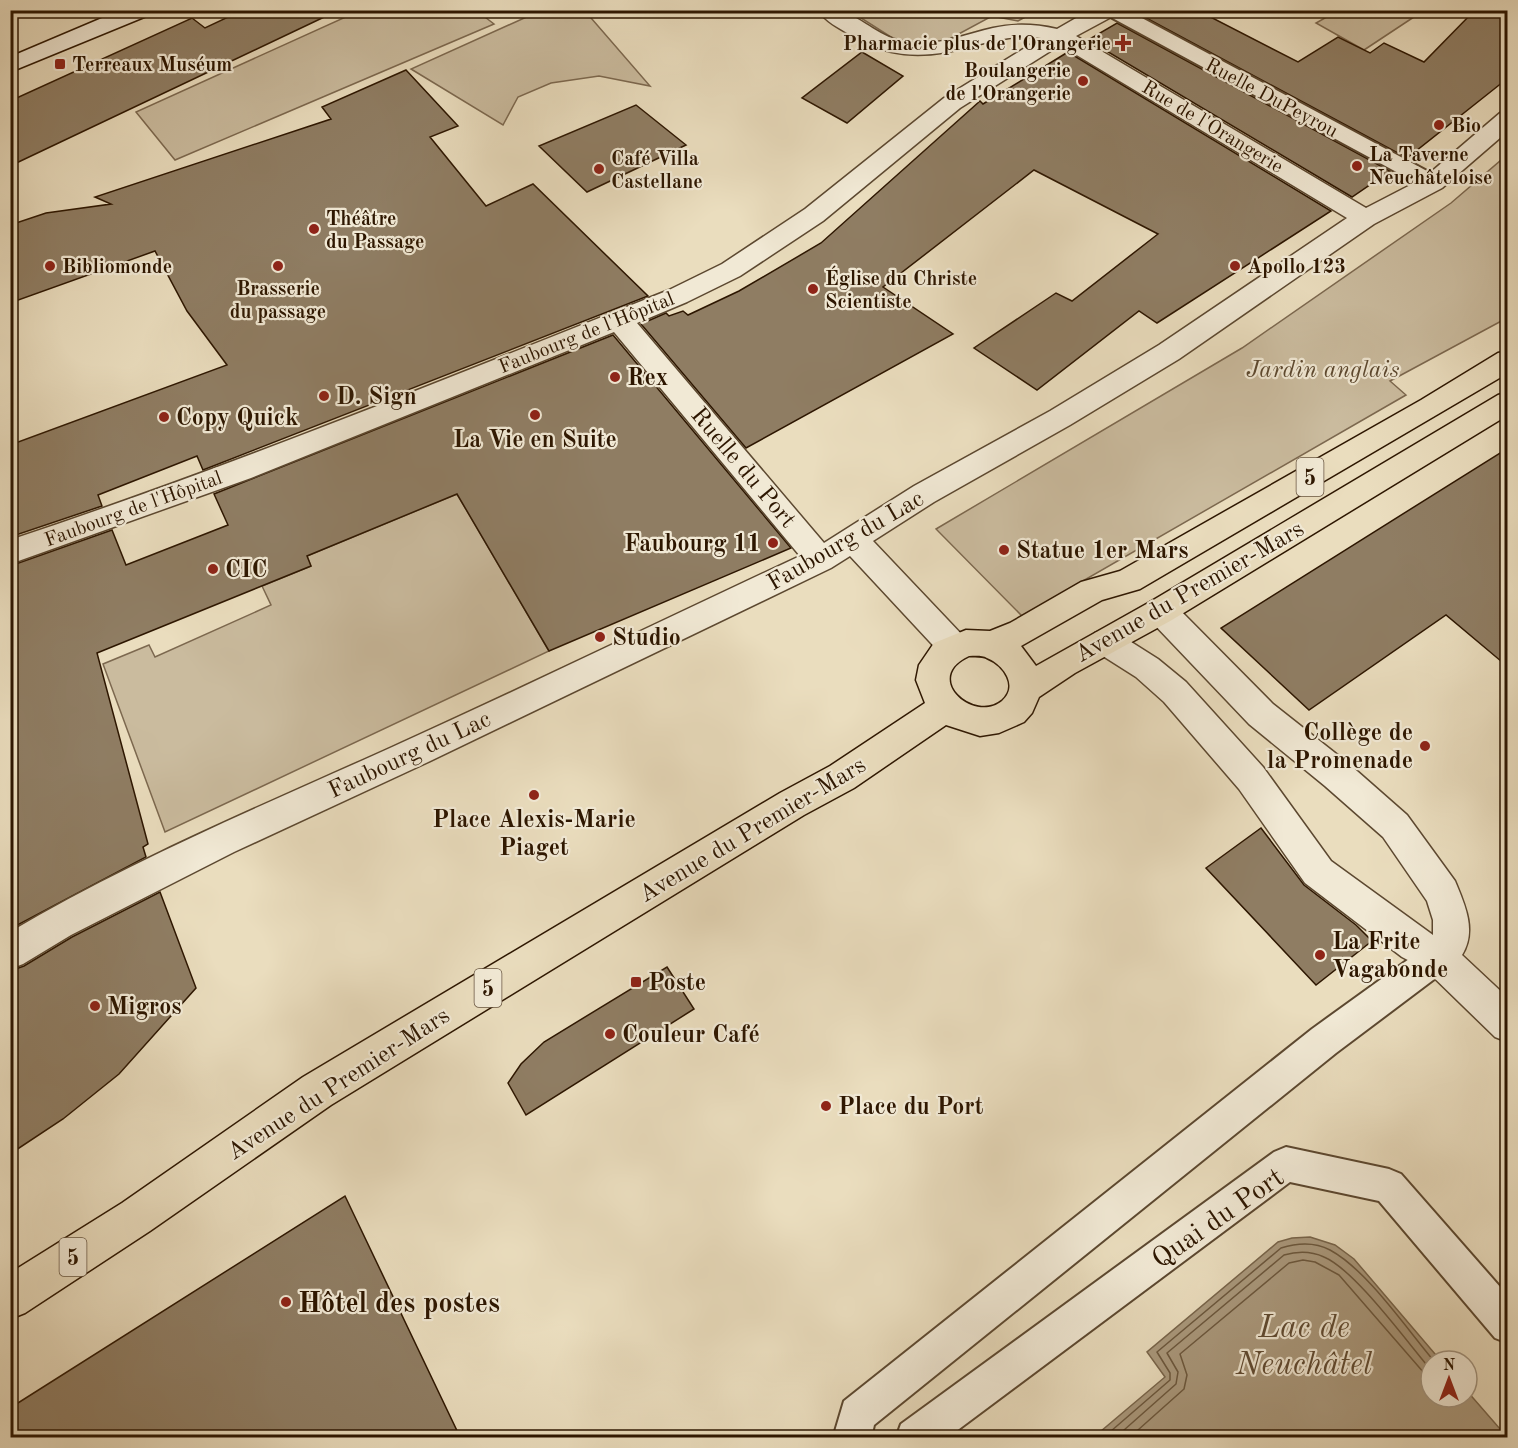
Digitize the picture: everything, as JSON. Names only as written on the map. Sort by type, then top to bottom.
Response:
[{"type":"main road","name":"Avenue du Premier-Mars","points":[[992,645],[1021,632],[1092,591],[1129,580],[1431,407],[1508,360]]},
{"type":"main road","name":"Avenue du Premier-Mars","points":[[1026,689],[1064,664],[1161,611],[1508,402]]},
{"type":"main road","points":[[972,643],[992,645],[1004,650],[1022,668],[1026,678],[1023,699],[1017,709],[995,720],[969,720],[946,708],[937,697],[932,686],[932,674],[936,662],[954,646],[972,643]]},
{"type":"main road","name":"Avenue du Premier-Mars","points":[[10,1298],[136,1217],[317,1091],[792,804],[842,777],[946,708]]},
{"type":"street","points":[[10,65],[141,10]]},
{"type":"street","name":"Rue de l'Orangerie","points":[[828,10],[880,43],[912,50],[951,46],[987,34],[1020,29],[1044,31],[1060,36],[1365,218]]},
{"type":"street","points":[[1049,10],[1060,36]]},
{"type":"street","name":"Faubourg de l'Hôpital","points":[[10,552],[97,524],[619,320],[678,296],[731,270],[814,215],[952,103],[1060,36],[1110,10]]},
{"type":"street","name":"Faubourg du Lac","points":[[10,952],[58,922],[222,841],[425,748],[820,560],[924,494],[1060,418],[1169,352],[1365,218],[1432,183],[1508,118]]},
{"type":"street","name":"Ruelle du Port","points":[[619,320],[764,490],[820,560]]},
{"type":"street","points":[[853,539],[954,646]]},
{"type":"street","points":[[1161,611],[1261,714],[1338,775],[1395,826],[1442,894],[1451,920],[1451,941],[1438,957]]},
{"type":"street","points":[[1106,642],[1147,668],[1175,692],[1199,718],[1251,778],[1318,872],[1415,945],[1438,957],[1508,1024]]},
{"type":"lane","name":"Ruelle DuPeyrou","points":[[1110,10],[1432,183]]},
{"type":"lane","points":[[852,1437],[857,1414],[1323,1041],[1438,957]]},
{"type":"lane","name":"Quai du Port","points":[[915,1437],[1286,1164],[1389,1186],[1508,1325]]},
{"type":"green space","points":[[361,10],[477,11],[494,24],[175,160],[136,112]]},
{"type":"green space","points":[[542,10],[585,11],[650,86],[599,76],[551,83],[518,97],[503,125],[411,69]]},
{"type":"green space","points":[[1034,10],[1035,12],[1018,21],[992,16],[942,43],[926,44],[894,39],[850,11]]},
{"type":"green space","points":[[1339,10],[1423,11],[1364,50],[1316,23]]},
{"type":"green space","name":"Jardin anglais","points":[[1507,155],[1507,318],[1390,381],[1406,395],[1022,616],[936,529],[1242,348],[1451,203]]},
{"type":"green space","points":[[457,494],[549,651],[165,832],[103,664],[149,645],[155,657],[271,605],[262,586],[311,566],[307,556]]},
{"type":"water","name":"Lac de Neuchâtel","points":[[1310,1237],[1335,1245],[1354,1259],[1431,1349],[1419,1349],[1419,1409],[1479,1409],[1479,1405],[1507,1437],[1094,1437],[1165,1377],[1147,1352],[1278,1242]]},
{"type":"building","points":[[243,10],[339,10],[10,166],[10,101],[192,18],[205,28]]},
{"type":"building","points":[[1137,10],[1197,10],[1298,62],[1338,37],[1370,53],[1384,43],[1424,62],[1475,10],[1508,10],[1508,78],[1407,158],[1135,12]]},
{"type":"building","points":[[1117,23],[1390,171],[1352,197],[1088,40]]},
{"type":"building","points":[[862,52],[903,76],[847,123],[802,98]]},
{"type":"building","points":[[1068,52],[1331,211],[1157,323],[1139,311],[1037,390],[974,348],[1056,293],[1072,301],[1158,234],[1034,170],[883,287],[953,334],[746,448],[641,324],[666,313],[669,316],[683,311],[688,315],[739,291],[821,243],[980,101],[983,104]]},
{"type":"building","points":[[406,70],[458,126],[430,137],[486,206],[533,184],[648,296],[203,470],[197,456],[98,495],[102,506],[10,537],[10,445],[227,365],[187,311],[155,251],[10,303],[10,225],[46,213],[111,204],[95,197],[331,119],[322,107]]},
{"type":"building","name":"Café Villa Castellane","points":[[636,105],[686,145],[587,192],[539,146]]},
{"type":"building","points":[[613,335],[791,548],[549,651],[457,494],[307,556],[311,566],[97,653],[148,844],[143,847],[146,857],[10,929],[10,566],[112,530],[126,565],[228,525],[214,494]]},
{"type":"building","points":[[1508,448],[1508,667],[1446,615],[1309,710],[1221,628]]},
{"type":"building","points":[[1261,828],[1304,885],[1356,925],[1372,941],[1316,985],[1206,868]]},
{"type":"building","name":"Migros","points":[[160,892],[196,988],[119,1074],[63,1119],[10,1154],[10,971],[24,966],[72,937]]},
{"type":"building","points":[[667,967],[694,1009],[526,1115],[508,1083],[521,1064],[544,1042]]},
{"type":"building","name":"Hôtel des postes","points":[[345,1196],[460,1437],[10,1437],[10,1408]]},
{"type":"place","name":"Pharmacie plus de l'Orangerie","points":[[1123,43]]},
{"type":"place","name":"Terreaux Muséum","points":[[60,64]]},
{"type":"place","name":"Boulangerie de l'Orangerie","points":[[1083,81]]},
{"type":"place","name":"Bio","points":[[1439,125]]},
{"type":"place","name":"La Taverne Neuchâteloise","points":[[1357,166]]},
{"type":"place","name":"Café Villa Castellane","points":[[599,169]]},
{"type":"place","name":"Théâtre du Passage","points":[[314,229]]},
{"type":"place","name":"Bibliomonde","points":[[50,266]]},
{"type":"place","name":"Brasserie du passage","points":[[278,266]]},
{"type":"place","name":"Apollo 123","points":[[1235,266]]},
{"type":"place","name":"Église du Christe Scientiste","points":[[813,289]]},
{"type":"place","name":"Rex","points":[[615,377]]},
{"type":"place","name":"D. Sign","points":[[324,396]]},
{"type":"place","name":"La Vie en Suite","points":[[535,415]]},
{"type":"place","name":"Copy Quick","points":[[164,417]]},
{"type":"place","name":"Faubourg 11","points":[[773,543]]},
{"type":"place","name":"Statue 1er Mars","points":[[1004,550]]},
{"type":"place","name":"CIC","points":[[213,569]]},
{"type":"place","name":"Studio","points":[[600,637]]},
{"type":"place","name":"Collège de la Promenade","points":[[1425,746]]},
{"type":"place","name":"Place Alexis-Marie Piaget","points":[[534,795]]},
{"type":"place","name":"La Frite Vagabonde","points":[[1320,955]]},
{"type":"place","name":"Poste","points":[[636,982]]},
{"type":"place","name":"Migros","points":[[95,1006]]},
{"type":"place","name":"Couleur Café","points":[[610,1034]]},
{"type":"place","name":"Place du Port","points":[[826,1106]]},
{"type":"place","name":"Hôtel des postes","points":[[286,1302]]}]
